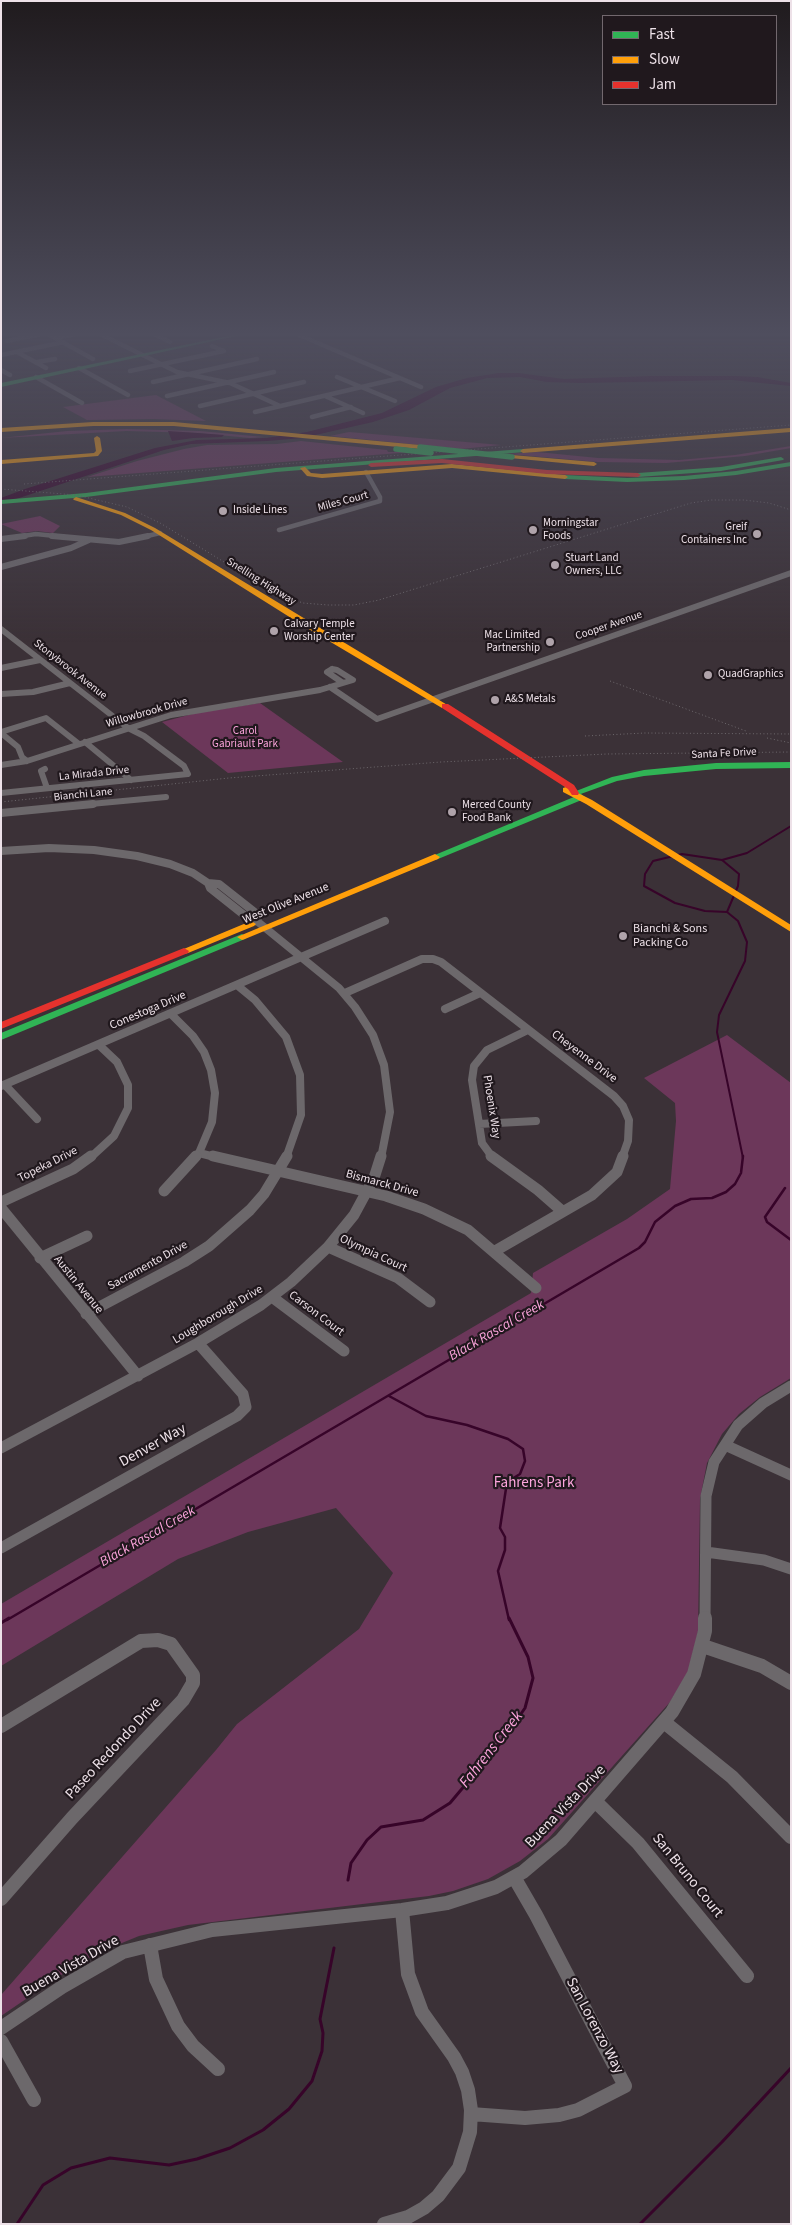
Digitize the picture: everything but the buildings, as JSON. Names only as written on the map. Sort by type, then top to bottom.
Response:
[{"type":"main road","points":[[270,436],[484,459],[574,467],[625,469],[723,466],[788,456]]},
{"type":"main road","points":[[311,436],[581,463],[629,465],[714,462],[788,456]]},
{"type":"main road","points":[[2,505],[22,501],[85,502],[86,496],[304,470],[716,436]]},
{"type":"main road","points":[[1,462],[96,454],[100,451],[97,438]]},
{"type":"main road","points":[[106,503],[221,481],[304,470],[369,469],[442,462],[547,472],[633,475],[697,472],[788,456]]},
{"type":"main road","points":[[369,469],[434,458]]},
{"type":"main road","points":[[2,505],[50,501],[138,489]]},
{"type":"main road","name":"Snelling Highway","points":[[85,502],[106,503],[160,533],[310,626],[435,699],[572,788],[578,795],[791,929]]},
{"type":"main road","name":"Santa Fe Drive","points":[[578,795],[628,776],[716,766],[791,765]]},
{"type":"main road","name":"West Olive Avenue","points":[[1,1037],[446,845],[578,795]]},
{"type":"main road","name":"West Olive Avenue","points":[[1,1026],[422,863],[578,795]]},
{"type":"main road","points":[[422,863],[420,861],[422,859],[444,849],[446,845]]},
{"type":"street","name":"Miles Court","points":[[279,530],[380,501],[369,469]]},
{"type":"street","points":[[1,539],[36,534],[89,540],[129,541],[160,533]]},
{"type":"street","points":[[1,567],[72,548],[89,540]]},
{"type":"street","name":"Cooper Avenue","points":[[435,699],[791,572]]},
{"type":"street","name":"Stonybrook Avenue","points":[[1,628],[128,728],[144,736],[184,766],[188,774]]},
{"type":"street","points":[[1,668],[40,660]]},
{"type":"street","points":[[1,694],[33,692],[70,683]]},
{"type":"street","name":"Willowbrook Drive","points":[[1,765],[27,761],[183,712],[344,683]]},
{"type":"street","points":[[330,687],[377,719],[435,699]]},
{"type":"street","points":[[1,732],[46,718],[131,780]]},
{"type":"street","points":[[1,732],[18,747],[22,757],[27,761]]},
{"type":"street","points":[[45,769],[41,771],[47,788]]},
{"type":"street","name":"La Mirada Drive","points":[[1,792],[188,774]]},
{"type":"street","name":"Bianchi Lane","points":[[1,813],[166,797]]},
{"type":"street","name":"Loughborough Drive","points":[[1,851],[49,848],[109,851],[170,864],[193,873],[208,883],[218,884],[257,914],[262,925],[345,993],[373,1035],[379,1048],[387,1080],[390,1112],[382,1154],[367,1192],[348,1222],[328,1247],[306,1269],[272,1297],[198,1343],[1,1448]]},
{"type":"street","name":"Conestoga Drive","points":[[3,1086],[385,921]]},
{"type":"street","name":"Cheyenne Drive","points":[[345,993],[422,959],[433,959],[441,962],[614,1096],[623,1106],[629,1120],[628,1141],[616,1172],[603,1187],[495,1251]]},
{"type":"street","name":"Sacramento Drive","points":[[86,1314],[184,1262],[209,1246],[250,1210],[279,1172],[296,1135],[301,1115],[300,1075],[286,1037],[278,1025],[255,1000],[238,986]]},
{"type":"street","points":[[445,1009],[480,993]]},
{"type":"street","points":[[164,1190],[199,1153],[207,1138],[214,1112],[215,1093],[208,1060],[199,1044],[171,1014]]},
{"type":"street","name":"Phoenix Way","points":[[528,1030],[487,1050],[474,1066],[472,1080],[482,1143],[492,1157],[538,1190],[562,1211]]},
{"type":"street","name":"Topeka Drive","points":[[1,1202],[73,1170],[96,1153],[114,1136],[128,1108],[128,1086],[117,1062],[99,1044]]},
{"type":"street","points":[[3,1086],[36,1119]]},
{"type":"street","points":[[479,1124],[536,1121]]},
{"type":"street","name":"Bismarck Drive","points":[[199,1153],[412,1204],[468,1230],[495,1251],[536,1288]]},
{"type":"street","name":"Austin Avenue","points":[[1,1208],[138,1376]]},
{"type":"street","points":[[40,1258],[87,1236]]},
{"type":"street","name":"Olympia Court","points":[[328,1247],[398,1278],[430,1302]]},
{"type":"street","name":"Carson Court","points":[[272,1297],[344,1351]]},
{"type":"street","name":"Denver Way","points":[[1,1548],[237,1416],[246,1408],[243,1394],[198,1343]]},
{"type":"street","name":"Buena Vista Drive","points":[[1,2028],[54,1992],[124,1952],[212,1930],[437,1905],[467,1898],[514,1878],[546,1854],[596,1802],[664,1722],[688,1687],[703,1646],[706,1612],[705,1510],[708,1483],[714,1462],[732,1432],[749,1414],[791,1386]]},
{"type":"street","points":[[724,1445],[791,1475]]},
{"type":"street","points":[[706,1552],[764,1560],[791,1569]]},
{"type":"street","name":"Paseo Redondo Drive","points":[[1,1726],[134,1644],[149,1639],[171,1644],[190,1668],[193,1675],[193,1682],[183,1700],[72,1818],[1,1899]]},
{"type":"street","points":[[703,1646],[755,1663],[791,1683]]},
{"type":"street","points":[[664,1722],[732,1777],[791,1837]]},
{"type":"street","name":"San Bruno Court","points":[[596,1802],[638,1843],[747,1976]]},
{"type":"street","name":"San Lorenzo Way","points":[[471,2114],[525,2118],[559,2116],[578,2110],[625,2086],[536,1915],[514,1878]]},
{"type":"street","points":[[384,2224],[408,2217],[424,2208],[450,2183],[466,2150],[471,2114],[468,2090],[462,2072],[454,2057],[422,2012],[414,1993],[408,1974],[402,1910]]},
{"type":"street","points":[[150,1945],[156,1979],[178,2026],[193,2046],[218,2069]]},
{"type":"street","points":[[1,2041],[34,2100]]},
{"type":"green space","points":[[21,436],[40,436],[1,438]]},
{"type":"green space","points":[[227,436],[264,437],[250,438]]},
{"type":"green space","points":[[330,436],[394,436],[501,445],[461,449]]},
{"type":"green space","points":[[301,441],[387,450],[388,452],[413,452],[87,477],[137,461],[207,445],[277,444]]},
{"type":"green space","points":[[791,446],[791,448],[745,456],[666,463],[598,462],[507,454],[537,452],[598,458],[679,460],[735,455]]},
{"type":"green space","points":[[40,516],[60,526],[53,533],[37,531],[22,533],[1,524]]},
{"type":"green space","name":"Carol Gabriault Park","points":[[260,703],[343,762],[228,773],[162,722],[196,713]]},
{"type":"green space","name":"Fahrens Park","points":[[727,1035],[791,1083],[791,1378],[760,1397],[739,1414],[722,1434],[707,1463],[700,1499],[698,1632],[688,1672],[670,1702],[548,1839],[520,1861],[488,1879],[453,1891],[429,1896],[188,1925],[139,1936],[100,1952],[73,1967],[1,2016],[1,1995],[237,1724],[359,1629],[393,1573],[336,1508],[248,1532],[178,1559],[1,1666],[1,1604],[531,1293],[533,1273],[627,1219],[670,1189],[676,1121],[675,1103],[644,1078]]},
{"type":"shaded area","points":[[170,436],[223,436],[222,437],[172,441]]},
{"type":"shaded area","points":[[312,436],[267,441],[191,444],[164,450],[1,504],[1,498],[25,489],[155,448],[197,440]]},
{"type":"waterway","name":"Black Rascal Creek","points":[[722,860],[747,853],[791,826]]},
{"type":"waterway","points":[[722,860],[682,854],[653,861],[645,874],[644,886],[675,903],[705,911],[727,912]]},
{"type":"waterway","points":[[722,860],[739,874],[738,886],[727,912]]},
{"type":"waterway","name":"Black Rascal Creek","points":[[727,912],[738,921],[747,942],[745,961],[719,1015],[717,1032],[743,1157]]},
{"type":"waterway","name":"Black Rascal Creek","points":[[7,1620],[639,1248],[645,1242],[655,1222],[675,1206],[691,1199],[712,1198],[726,1192],[735,1184],[741,1173],[743,1157]]},
{"type":"waterway","points":[[785,1188],[765,1217],[767,1222],[791,1240]]},
{"type":"waterway","name":"Fahrens Creek","points":[[389,1396],[426,1416],[467,1425],[508,1439],[523,1449],[525,1461],[520,1474],[507,1482],[500,1528],[505,1537],[505,1550],[498,1571],[509,1620]]},
{"type":"waterway","name":"Black Rascal Creek","points":[[1,1623],[9,1618]]},
{"type":"waterway","name":"Fahrens Creek","points":[[348,1880],[351,1863],[367,1840],[381,1827],[423,1820],[450,1803],[503,1740],[525,1708],[533,1678],[528,1657],[509,1618]]},
{"type":"waterway","name":"Fahrens Creek","points":[[17,2224],[43,2185],[71,2168],[110,2158],[169,2165],[197,2159],[230,2148],[263,2130],[289,2109],[312,2081],[322,2051],[323,2033],[320,2019],[334,1948]]},
{"type":"waterway","points":[[640,2224],[722,2142],[791,2068]]},
{"type":"railway","points":[[24,484],[650,436]]},
{"type":"railway","points":[[1,489],[76,495],[127,507],[160,523],[275,593],[303,603],[328,605],[354,605],[379,600],[691,503],[711,500],[744,500],[769,503],[791,510]]},
{"type":"railway","points":[[610,681],[746,731]]},
{"type":"railway","points":[[585,736],[645,733],[791,734]]},
{"type":"railway","points":[[767,738],[791,743]]},
{"type":"railway","points":[[1,802],[229,778],[441,762],[607,754],[791,752]]},
{"type":"traffic: fast","points":[[420,447],[512,457]]},
{"type":"traffic: fast","points":[[396,449],[431,453]]},
{"type":"traffic: fast","points":[[1,502],[86,495],[276,470],[523,451]]},
{"type":"traffic: fast","points":[[638,475],[721,469],[781,459]]},
{"type":"traffic: fast","points":[[565,477],[627,480],[684,478],[736,473],[791,464]]},
{"type":"traffic: fast","points":[[575,793],[615,779],[644,773],[716,766],[791,765]]},
{"type":"traffic: fast","points":[[435,857],[581,797]]},
{"type":"traffic: fast","points":[[1,1037],[242,937]]},
{"type":"traffic: slow","points":[[301,436],[420,447]]},
{"type":"traffic: slow","points":[[523,451],[717,436]]},
{"type":"traffic: slow","points":[[1,462],[96,455],[99,451],[97,438]]},
{"type":"traffic: slow","points":[[512,457],[594,464]]},
{"type":"traffic: slow","points":[[303,468],[309,475],[322,476],[452,466],[565,477]]},
{"type":"traffic: slow","points":[[76,499],[123,514],[153,529],[310,626],[445,706]]},
{"type":"traffic: slow","points":[[566,790],[589,802],[791,929]]},
{"type":"traffic: slow","points":[[242,937],[435,857]]},
{"type":"traffic: slow","points":[[184,951],[251,924]]},
{"type":"traffic: jam","points":[[371,465],[442,461],[547,472],[638,475]]},
{"type":"traffic: jam","points":[[445,706],[571,787],[575,793]]},
{"type":"traffic: jam","points":[[1,1026],[184,951]]},
{"type":"place","name":"Inside Lines","points":[[223,511]]},
{"type":"place","name":"Morningstar Foods","points":[[533,530]]},
{"type":"place","name":"Greif Containers Inc","points":[[757,534]]},
{"type":"place","name":"Stuart Land Owners, LLC","points":[[555,565]]},
{"type":"place","name":"Calvary Temple Worship Center","points":[[274,631]]},
{"type":"place","name":"Mac Limited Partnership","points":[[550,642]]},
{"type":"place","name":"QuadGraphics","points":[[708,675]]},
{"type":"place","name":"A&S Metals","points":[[495,700]]},
{"type":"place","name":"Merced County Food Bank","points":[[452,812]]},
{"type":"place","name":"Bianchi & Sons Packing Co","points":[[623,936]]}]
